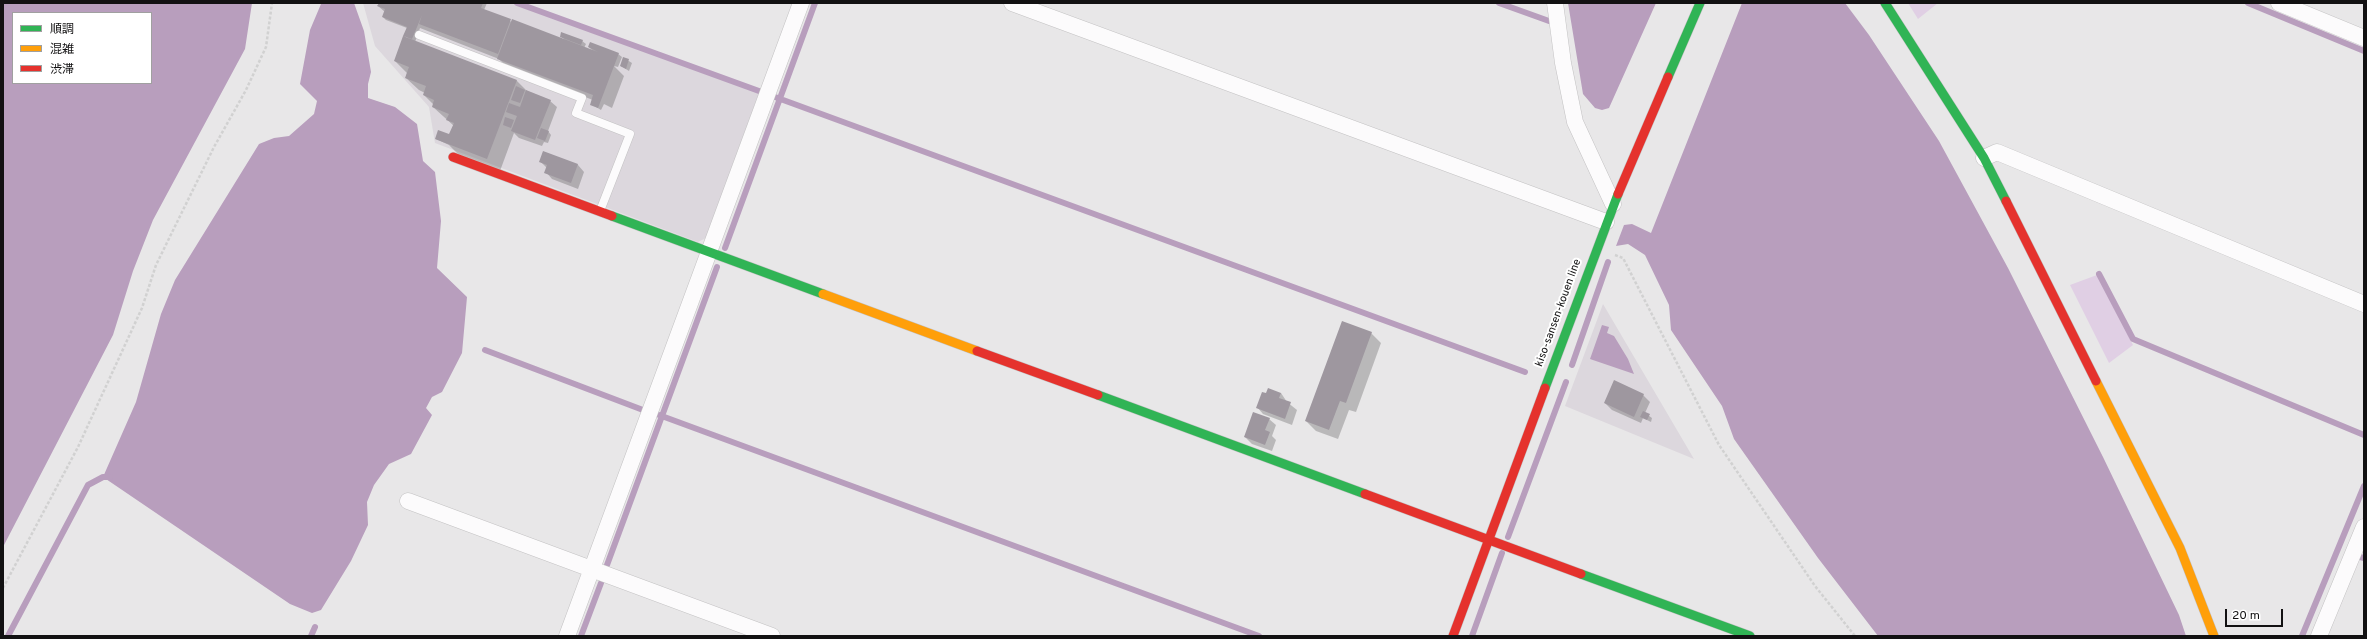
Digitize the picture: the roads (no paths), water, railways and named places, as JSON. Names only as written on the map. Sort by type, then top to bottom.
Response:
[{"type":"street","points":[[567,636],[801,3]]},
{"type":"street","points":[[1012,3],[1606,222]]},
{"type":"street","points":[[1555,3],[1563,63],[1575,122],[1613,204]]},
{"type":"street","name":"kiso-sansen-kouen line","points":[[1453,636],[1613,204],[1700,3]]},
{"type":"street","points":[[1885,3],[1984,158],[2180,548],[2214,636]]},
{"type":"street","points":[[2279,3],[2364,38]]},
{"type":"street","points":[[1984,158],[1997,152],[2364,304]]},
{"type":"street","points":[[453,157],[708,253],[1750,636]]},
{"type":"street","points":[[408,501],[772,636]]},
{"type":"street","points":[[2319,636],[2364,527]]},
{"type":"lane","points":[[419,35],[582,98],[576,113],[630,134],[600,212]]},
{"type":"waterway","points":[[517,3],[759,91]]},
{"type":"waterway","points":[[725,248],[815,3]]},
{"type":"waterway","points":[[1499,3],[1549,21]]},
{"type":"waterway","points":[[2248,3],[2364,51]]},
{"type":"waterway","points":[[775,97],[1525,372]]},
{"type":"waterway","points":[[1572,365],[1608,262]]},
{"type":"waterway","points":[[607,565],[717,267]]},
{"type":"waterway","points":[[2099,274],[2133,339],[2364,435]]},
{"type":"waterway","points":[[485,350],[643,410]]},
{"type":"waterway","points":[[1508,537],[1566,382]]},
{"type":"waterway","points":[[659,415],[1259,636]]},
{"type":"waterway","points":[[8,636],[88,485],[103,477],[110,477]]},
{"type":"waterway","points":[[2302,636],[2364,486]]},
{"type":"waterway","points":[[1472,636],[1502,553]]},
{"type":"waterway","points":[[2360,557],[2364,558]]},
{"type":"waterway","points":[[581,636],[601,583]]},
{"type":"waterway","points":[[311,636],[315,627]]}]
